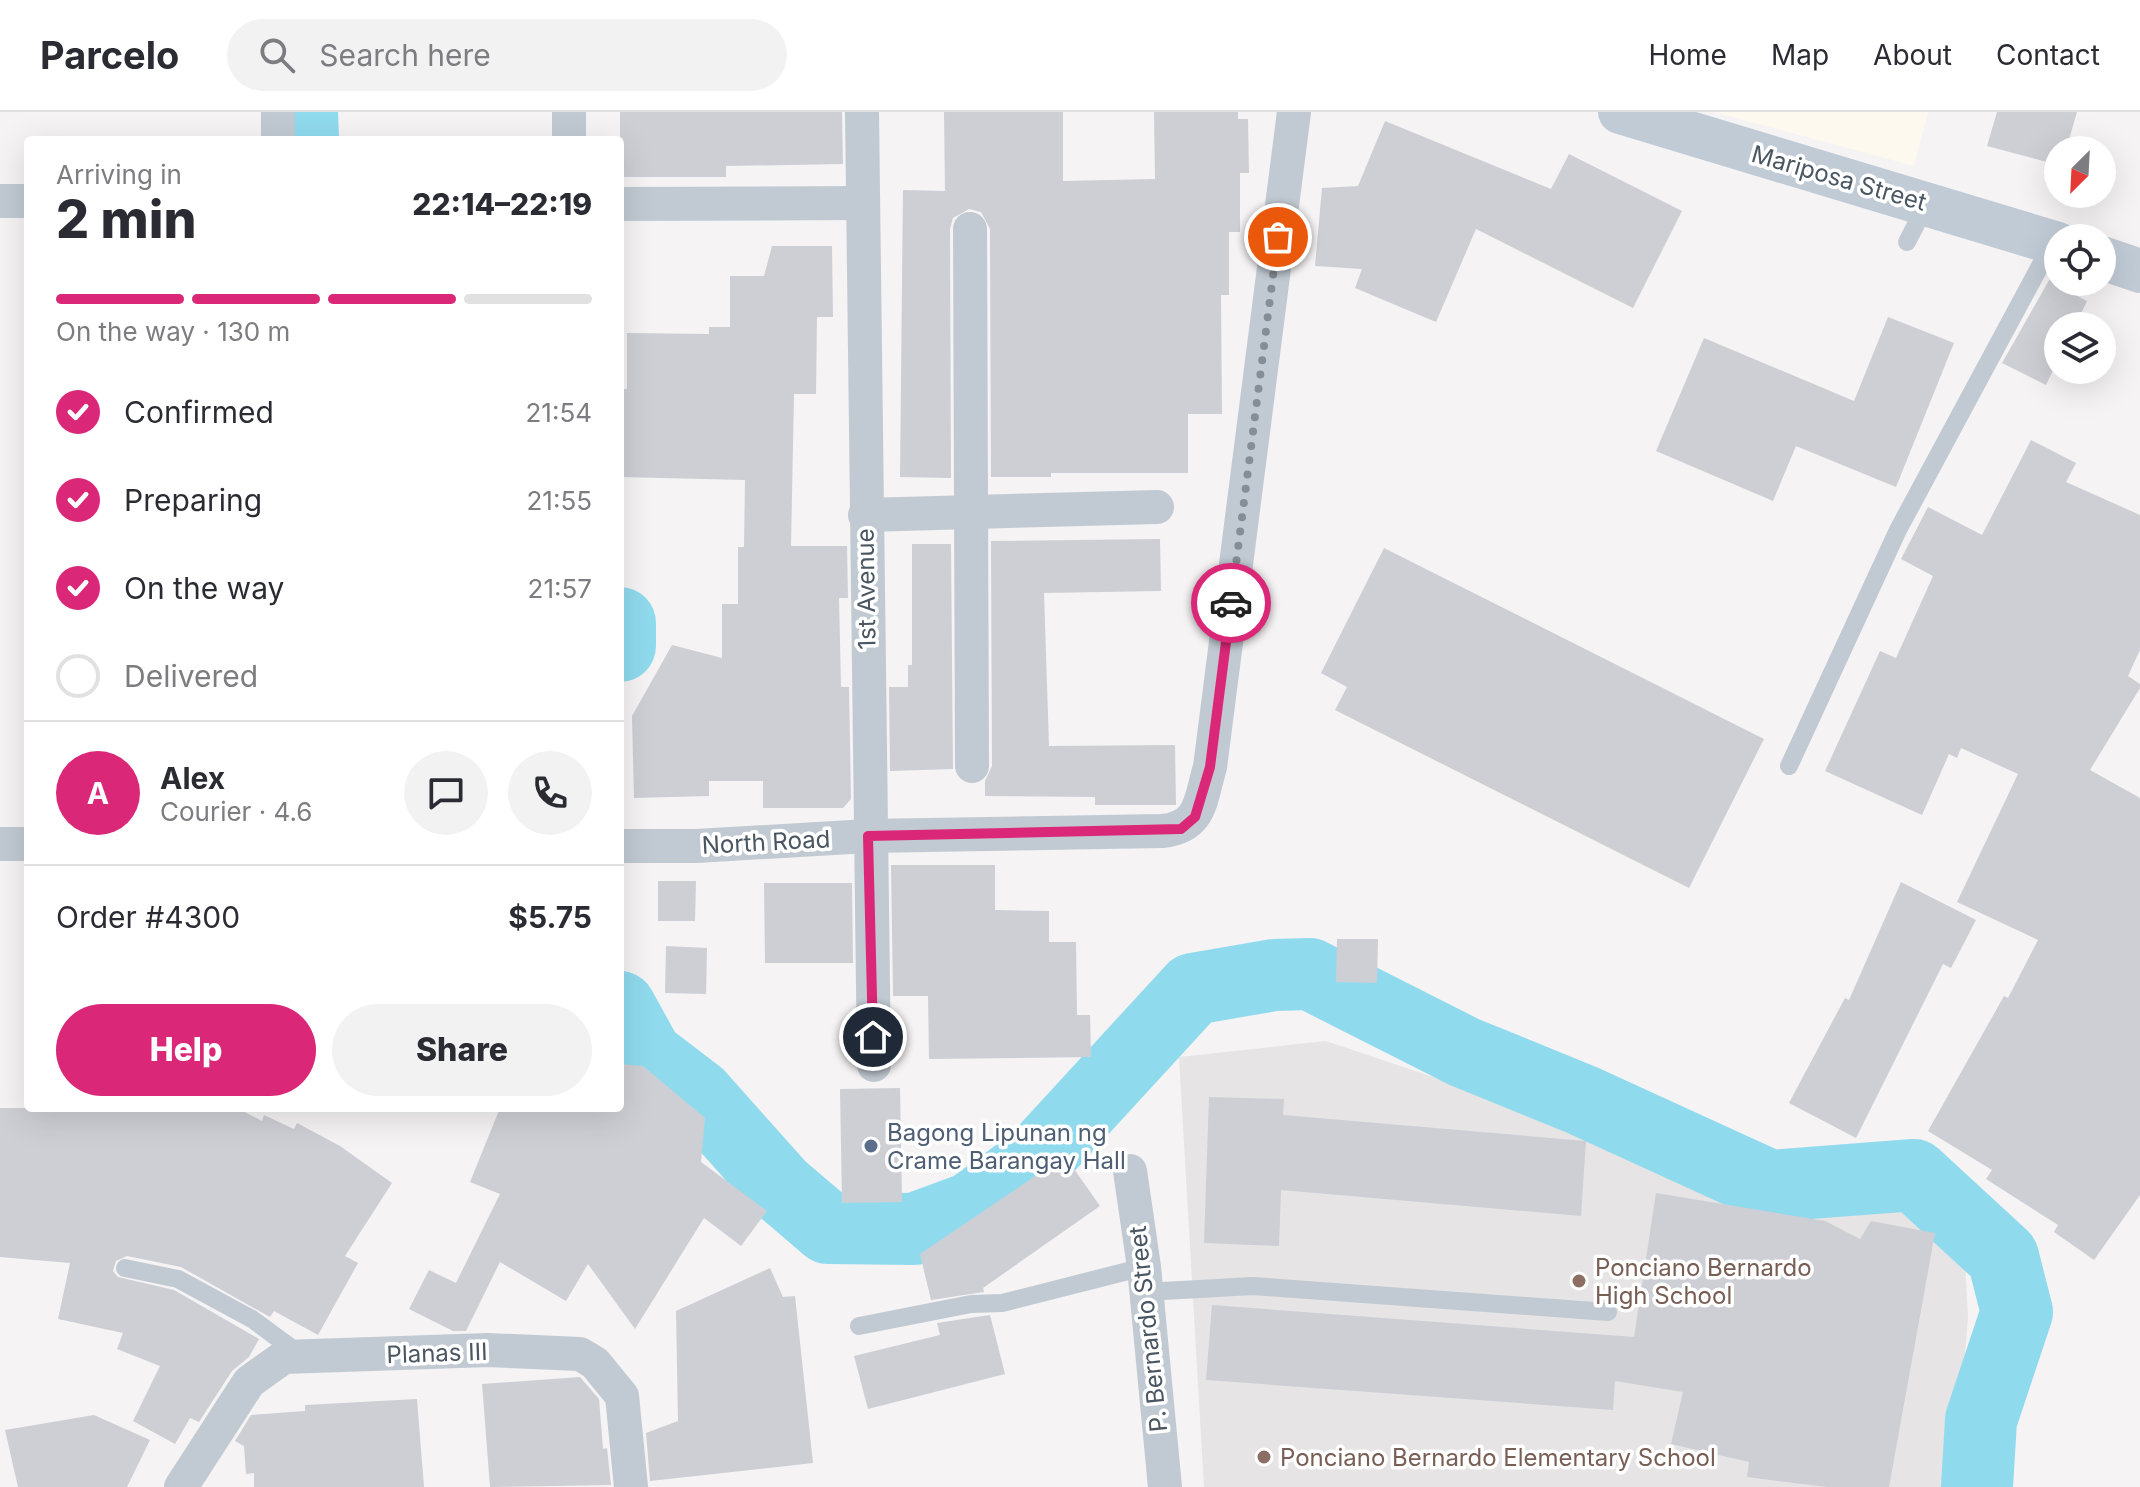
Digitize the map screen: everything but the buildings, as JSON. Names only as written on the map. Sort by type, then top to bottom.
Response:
[{"type":"street","points":[[278,112],[278,136]]},
{"type":"street","points":[[569,112],[569,136]]},
{"type":"street","name":"1st Avenue","points":[[862,112],[868,836],[874,1065]]},
{"type":"street","name":"North Road","points":[[624,846],[696,846],[868,836],[1162,831],[1181,829],[1195,817],[1210,767],[1294,112]]},
{"type":"street","name":"Mariposa Street","points":[[1620,112],[1663,128],[2044,239]]},
{"type":"street","points":[[0,201],[24,201]]},
{"type":"street","points":[[624,204],[861,203]]},
{"type":"street","points":[[970,229],[972,766]]},
{"type":"street","points":[[2116,263],[2140,271]]},
{"type":"street","points":[[865,515],[1157,507]]},
{"type":"street","points":[[0,844],[24,844]]},
{"type":"street","name":"P. Bernardo Street","points":[[1130,1171],[1165,1487]]},
{"type":"street","name":"Planas Ⅲ","points":[[188,1476],[249,1382],[284,1357],[488,1350],[580,1354],[595,1363],[622,1396],[631,1487]]},
{"type":"lane","points":[[1907,242],[1927,203]]},
{"type":"lane","points":[[1789,766],[1898,530],[2044,265]]},
{"type":"lane","points":[[125,1268],[178,1279],[252,1319],[304,1357]]},
{"type":"lane","points":[[859,1326],[971,1304],[1002,1303],[1099,1275],[1608,1312]]},
{"type":"shaded area","points":[[1714,112],[1928,112],[1914,166]]},
{"type":"shaded area","name":"Ponciano Bernardo High School","points":[[1326,1041],[1591,1130],[1733,1185],[1829,1208],[1856,1196],[1929,1206],[1964,1244],[1968,1317],[1954,1487],[1204,1487],[1179,1057]]},
{"type":"waterway","points":[[302,112],[303,136]]},
{"type":"waterway","points":[[624,1014],[647,1056],[698,1095],[781,1188],[828,1228],[914,1229],[971,1208],[1035,1161],[1193,989],[1274,975],[1310,974],[1464,1052],[1582,1100],[1770,1186],[1914,1175],[2003,1257],[2017,1312],[1981,1420],[1977,1487]]},
{"type":"way so far","points":[[1231,603],[1278,237]]},
{"type":"place","name":"Bagong Lipunan ng Crame Barangay Hall","points":[[871,1146]]},
{"type":"place","name":"Ponciano Bernardo High School","points":[[1579,1281]]},
{"type":"place","name":"Ponciano Bernardo Elementary School","points":[[1264,1457]]},
{"type":"route","points":[[873,1037],[868,836],[1181,829],[1195,817],[1210,767],[1231,603]]}]
